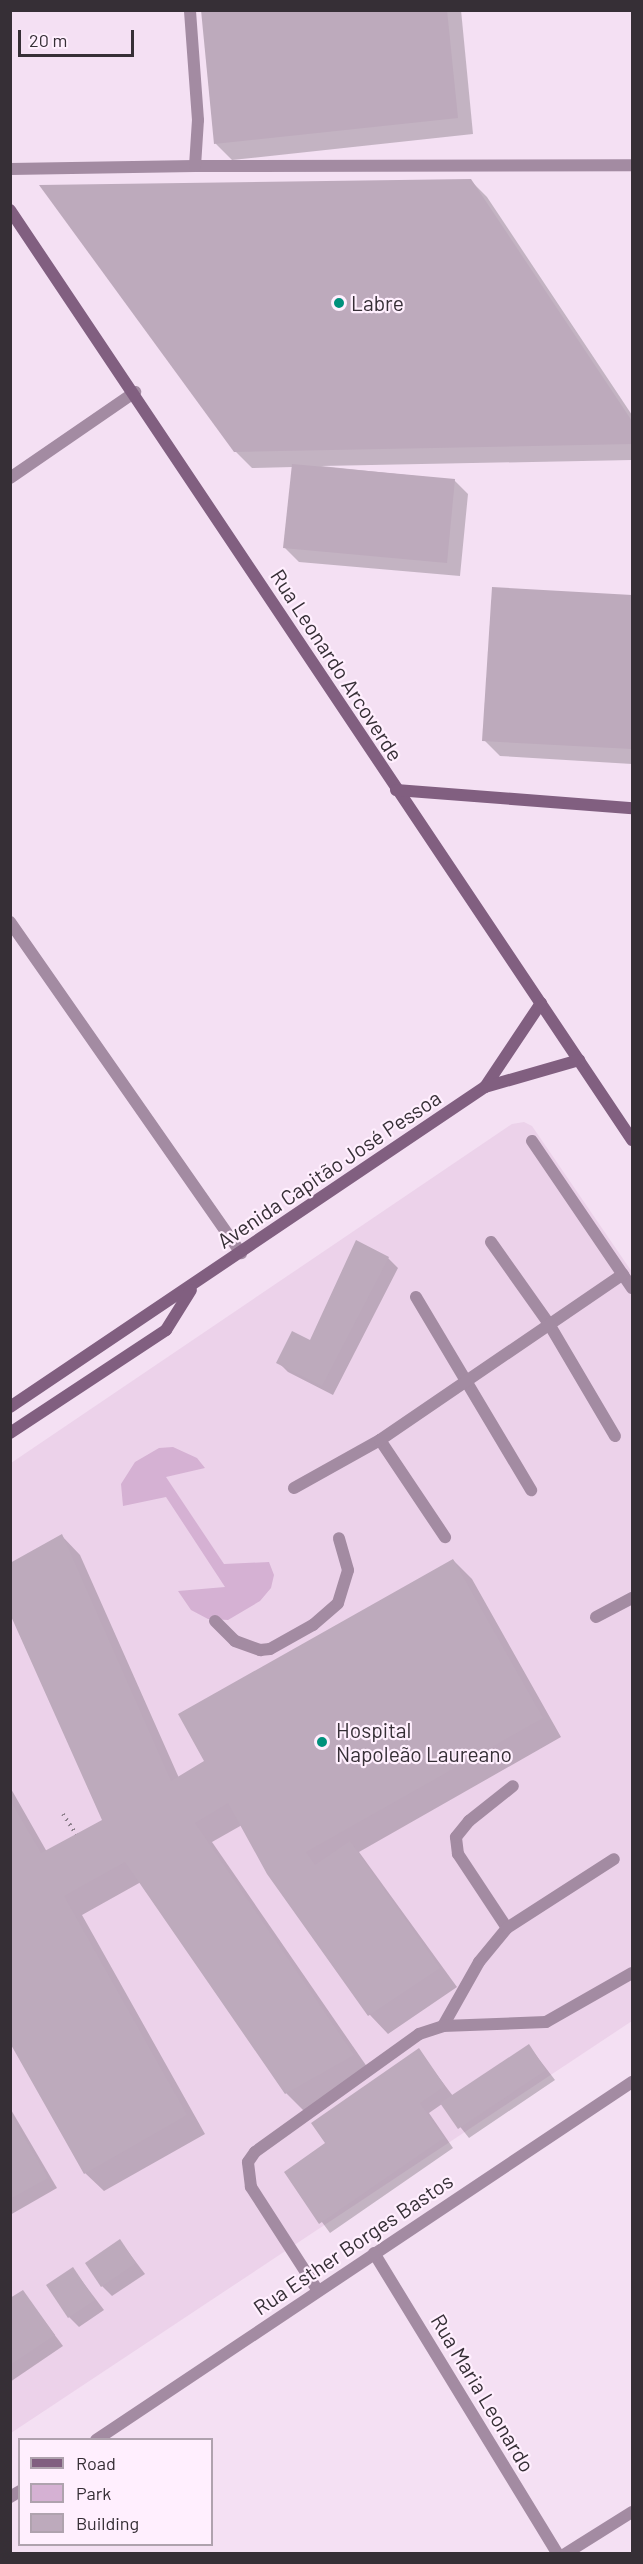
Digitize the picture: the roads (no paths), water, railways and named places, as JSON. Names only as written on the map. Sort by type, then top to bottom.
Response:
[{"type":"street","points":[[190,10],[198,120],[195,166]]},
{"type":"street","points":[[10,169],[195,166],[633,165]]},
{"type":"street","name":"Rua Leonardo Arcoverde","points":[[10,210],[135,392],[396,790],[633,1140]]},
{"type":"street","points":[[10,478],[135,392]]},
{"type":"street","points":[[396,790],[633,808]]},
{"type":"street","points":[[10,922],[241,1253]]},
{"type":"street","name":"Avenida Capitão José Pessoa","points":[[485,1087],[541,1003]]},
{"type":"street","name":"Avenida Capitão José Pessoa","points":[[10,1407],[485,1087],[579,1060]]},
{"type":"street","points":[[531,1141],[633,1287]]},
{"type":"street","points":[[491,1242],[549,1324],[615,1436]]},
{"type":"street","points":[[294,1488],[380,1440],[624,1274]]},
{"type":"street","name":"Avenida Capitão José Pessoa","points":[[10,1433],[165,1330],[195,1284]]},
{"type":"street","points":[[416,1297],[531,1490]]},
{"type":"street","points":[[380,1440],[445,1537]]},
{"type":"street","points":[[214,1621],[235,1641],[260,1650],[270,1649],[313,1625],[338,1603],[348,1570],[339,1538]]},
{"type":"street","points":[[596,1617],[633,1598]]},
{"type":"street","points":[[507,1928],[458,1854],[456,1837],[469,1821],[513,1786]]},
{"type":"street","points":[[442,2026],[479,1962],[507,1928],[614,1859]]},
{"type":"street","points":[[318,2291],[251,2187],[248,2162],[263,2146],[419,2034],[442,2026],[546,2022],[633,1973]]},
{"type":"street","name":"Rua Esther Borges Bastos","points":[[98,2438],[633,2082]]},
{"type":"street","name":"Rua Maria Leonardo","points":[[374,2253],[558,2553]]},
{"type":"street","points":[[565,2553],[633,2512]]},
{"type":"place","name":"Labre","points":[[339,303]]},
{"type":"place","name":"Hospital Napoleão Laureano","points":[[322,1742]]}]
